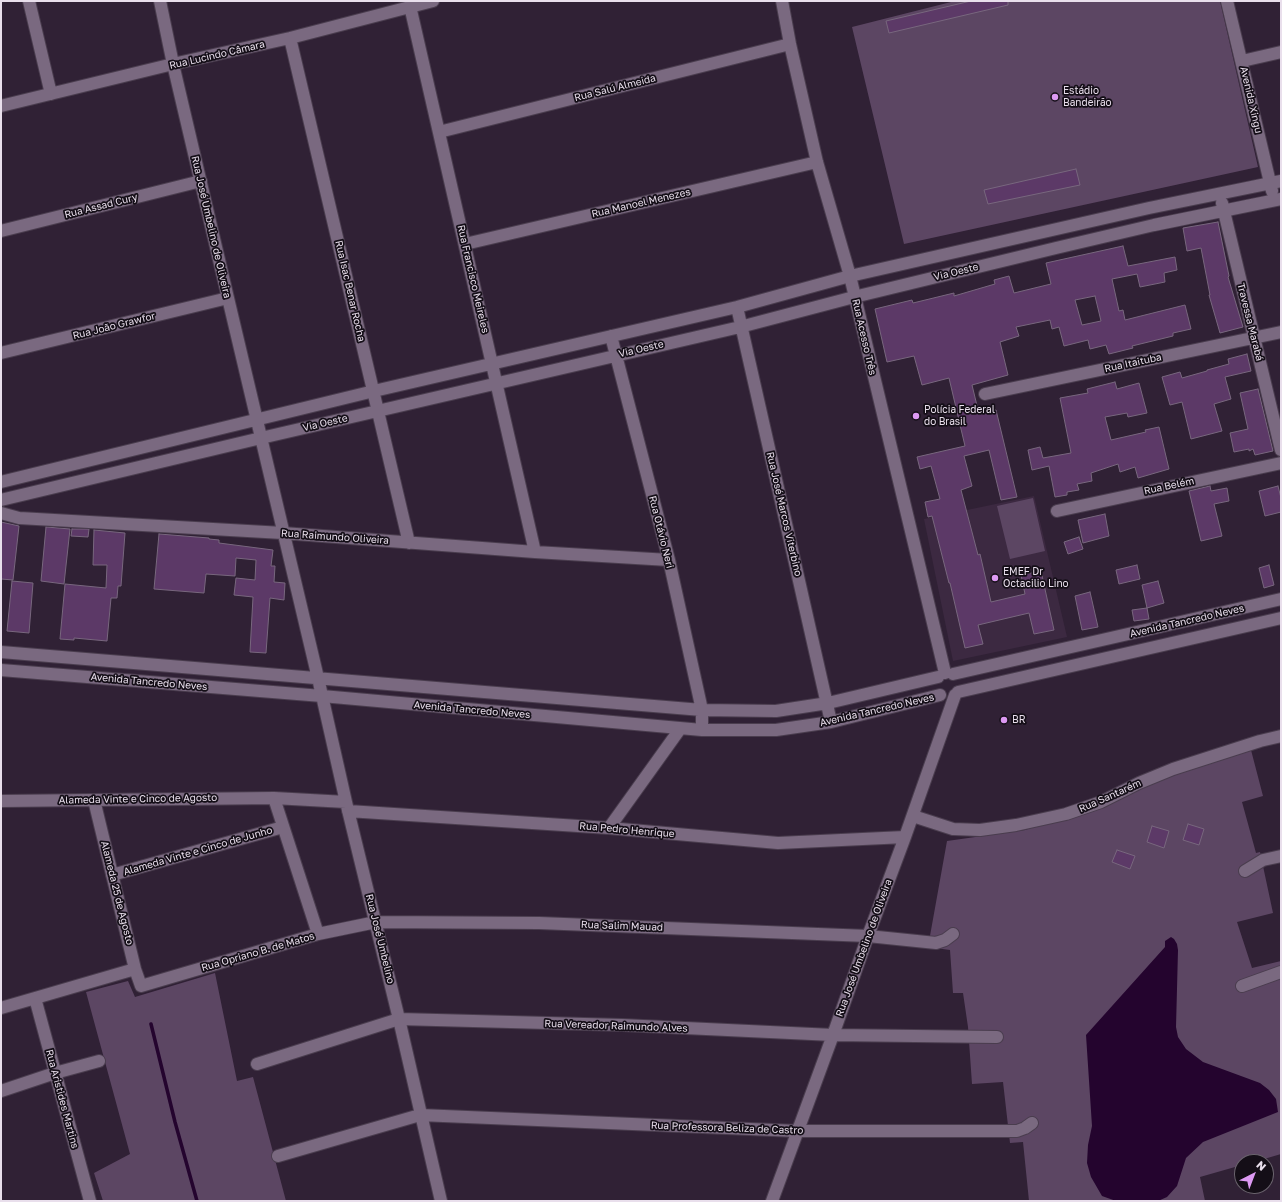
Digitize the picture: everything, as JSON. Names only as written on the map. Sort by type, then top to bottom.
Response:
[{"type":"street","points":[[29,1],[51,94]]},
{"type":"street","name":"Rua José Umbelino de Oliveira","points":[[160,1],[173,64],[283,533]]},
{"type":"street","name":"Rua Lucindo Câmara","points":[[1,106],[173,64],[290,38],[433,1]]},
{"type":"street","name":"Rua Acesso Três","points":[[782,1],[790,44],[817,162],[850,276],[945,675]]},
{"type":"street","name":"Avenida Xingu","points":[[1227,1],[1275,183],[1277,199]]},
{"type":"street","name":"Rua Francisco Meireles","points":[[410,6],[535,552]]},
{"type":"street","name":"Rua Isac Benar Rocha","points":[[290,38],[409,543]]},
{"type":"street","name":"Rua Salú Almeida","points":[[439,132],[790,44]]},
{"type":"street","points":[[1242,61],[1281,52]]},
{"type":"street","name":"Rua Manoel Menezes","points":[[465,244],[817,162]]},
{"type":"street","name":"Rua Assad Cury","points":[[1,231],[201,181]]},
{"type":"street","name":"Via Oeste","points":[[1,482],[374,391],[737,306],[850,276],[1149,208],[1275,183]]},
{"type":"street","name":"Travessa Marabá","points":[[1220,194],[1281,450]]},
{"type":"street","name":"Via Oeste","points":[[1,500],[740,327],[854,297],[1079,243],[1277,199]]},
{"type":"street","name":"Rua João Grawfor","points":[[1,353],[228,298]]},
{"type":"street","name":"Rua José Marcos Viterbino","points":[[737,306],[740,327],[828,703],[831,722]]},
{"type":"street","name":"Rua Itaituba","points":[[985,394],[1281,332]]},
{"type":"street","name":"Rua Otávio Neri","points":[[611,336],[668,560],[702,710],[702,730]]},
{"type":"street","name":"Rua Belém","points":[[1057,511],[1281,463]]},
{"type":"street","name":"Rua Raimundo Oliveira","points":[[1,514],[19,518],[283,533],[535,552],[668,560]]},
{"type":"street","name":"Rua José Umbelino","points":[[283,533],[441,1201]]},
{"type":"street","name":"Avenida Tancredo Neves","points":[[1,652],[702,710],[776,711],[828,703],[1281,599]]},
{"type":"street","name":"Avenida Tancredo Neves","points":[[957,694],[1281,618]]},
{"type":"street","points":[[1034,656],[1038,674]]},
{"type":"street","name":"Avenida Tancredo Neves","points":[[1,670],[322,696],[702,730],[776,730],[831,722],[941,696]]},
{"type":"street","points":[[941,696],[949,698],[957,694],[960,684],[959,680],[945,675],[936,681],[936,689],[941,696],[946,719]]},
{"type":"street","name":"Rua José Umbelino de Oliveira","points":[[772,1201],[913,816],[946,719],[957,694]]},
{"type":"street","points":[[609,828],[680,728]]},
{"type":"street","name":"Rua Santarém","points":[[913,816],[953,829],[980,830],[1016,825],[1066,814],[1101,802],[1139,783],[1173,769],[1260,741],[1281,736]]},
{"type":"street","points":[[274,798],[318,934]]},
{"type":"street","name":"Alameda Vinte e Cinco de Agosto","points":[[1,801],[274,798],[347,807]]},
{"type":"street","name":"Alameda 25 de Agosto","points":[[94,800],[135,969],[141,986]]},
{"type":"street","name":"Rua Pedro Henrique","points":[[347,807],[778,843],[905,837]]},
{"type":"street","name":"Alameda Vinte e Cinco de Junho","points":[[112,875],[283,827]]},
{"type":"street","points":[[1244,871],[1263,860],[1281,856]]},
{"type":"street","name":"Rua Opriano B. de Matos","points":[[141,986],[318,934],[376,922]]},
{"type":"street","name":"Rua Salim Mauad","points":[[376,922],[539,923],[868,936],[936,943],[945,940],[953,934]]},
{"type":"street","points":[[1,1008],[135,969]]},
{"type":"street","points":[[1242,986],[1281,972]]},
{"type":"street","name":"Rua Aristides Martins","points":[[35,998],[90,1201]]},
{"type":"street","name":"Rua Vereador Raimundo Alves","points":[[257,1064],[399,1019],[622,1025],[833,1035]]},
{"type":"street","points":[[833,1035],[997,1038]]},
{"type":"street","points":[[1,1091],[55,1073],[98,1061]]},
{"type":"street","name":"Rua Professora Beliza de Castro","points":[[278,1156],[420,1115],[798,1131],[1017,1131],[1032,1123]]},
{"type":"shaded area","name":"Estádio Bandeirão","points":[[955,1],[1220,1],[1258,167],[904,244],[852,27]]},
{"type":"shaded area","name":"EMEF Dr Octacilio Lino","points":[[1034,496],[1067,637],[953,661],[924,519]]},
{"type":"shaded area","points":[[1033,498],[1045,551],[1010,559],[997,506]]},
{"type":"shaded area","points":[[1251,750],[1263,796],[1242,802],[1256,853],[1260,852],[1273,913],[1237,922],[1252,968],[1281,961],[1281,1154],[1274,1156],[1274,1154],[1234,1154],[1234,1167],[1200,1177],[1205,1201],[1029,1201],[1023,1142],[1010,1143],[1003,1082],[972,1084],[968,1027],[963,993],[953,993],[950,950],[928,947],[947,841],[1025,830],[1092,807],[1169,773]]},
{"type":"shaded area","points":[[1171,937],[1177,944],[1178,950],[1176,1027],[1178,1037],[1186,1049],[1203,1062],[1260,1083],[1269,1090],[1276,1099],[1278,1112],[1203,1142],[1186,1158],[1177,1186],[1167,1197],[1158,1201],[1116,1201],[1102,1196],[1091,1177],[1087,1163],[1088,1145],[1092,1126],[1086,1035],[1165,947],[1165,941]]},
{"type":"shaded area","points":[[215,973],[237,1081],[253,1077],[286,1201],[103,1201],[94,1173],[130,1154],[86,992],[128,981],[135,997]]},
{"type":"building","points":[[971,1],[1008,1],[1008,5],[889,33],[886,21]]},
{"type":"building","points":[[1076,169],[1080,185],[988,204],[984,190]]},
{"type":"building","points":[[1218,222],[1228,277],[1243,327],[1220,333],[1209,295],[1201,248],[1187,251],[1183,228]]},
{"type":"building","points":[[1123,246],[1128,266],[1175,257],[1177,270],[1164,273],[1165,282],[1140,287],[1137,274],[1112,279],[1119,311],[1123,310],[1125,320],[1185,305],[1191,329],[1173,333],[1173,336],[1132,346],[1133,348],[1109,354],[1106,345],[1090,349],[1088,340],[1064,346],[1059,327],[1052,329],[1050,320],[1016,327],[1019,336],[1000,342],[1008,375],[972,385],[979,414],[996,410],[1017,497],[1001,500],[989,450],[964,456],[972,486],[961,490],[978,555],[980,554],[991,602],[1025,594],[1021,575],[1041,571],[1054,630],[1034,634],[1029,613],[978,625],[983,644],[965,648],[950,583],[932,516],[928,517],[925,502],[940,499],[931,466],[920,469],[917,457],[965,446],[949,378],[922,385],[914,356],[887,362],[875,309],[912,300],[913,303],[954,293],[954,296],[995,284],[994,280],[1009,276],[1014,293],[1051,284],[1046,263]],"holes":[[[1095,296],[1101,321],[1082,325],[1075,300]]]},
{"type":"building","points":[[1247,354],[1251,371],[1225,377],[1231,399],[1214,404],[1222,431],[1191,439],[1182,402],[1170,405],[1162,377],[1180,372],[1182,378],[1229,364],[1228,359]]},
{"type":"building","points":[[1115,382],[1117,389],[1139,383],[1147,413],[1128,417],[1127,413],[1105,417],[1111,440],[1146,432],[1145,430],[1159,427],[1169,469],[1138,478],[1135,467],[1120,472],[1118,464],[1091,473],[1092,481],[1077,484],[1079,490],[1067,492],[1067,495],[1055,497],[1049,466],[1032,470],[1028,450],[1040,447],[1043,458],[1071,453],[1060,398],[1088,393],[1087,389]]},
{"type":"building","points":[[1258,389],[1273,451],[1255,455],[1253,449],[1249,451],[1249,449],[1234,452],[1230,433],[1248,429],[1240,393]]},
{"type":"building","points":[[1210,486],[1211,491],[1227,488],[1229,501],[1214,504],[1222,536],[1201,541],[1189,491]]},
{"type":"building","points":[[1278,486],[1281,498],[1281,512],[1265,516],[1259,491]]},
{"type":"building","points":[[1105,514],[1109,536],[1083,543],[1078,520]]},
{"type":"building","points":[[1,522],[19,526],[13,580],[1,579]]},
{"type":"building","points":[[46,527],[70,529],[64,584],[41,581]]},
{"type":"building","points":[[72,529],[89,529],[88,537],[71,536]]},
{"type":"building","points":[[94,530],[125,533],[121,586],[118,586],[117,598],[111,598],[107,641],[74,638],[74,640],[60,639],[65,584],[106,588],[107,565],[93,565]]},
{"type":"building","points":[[159,534],[209,538],[219,540],[219,543],[273,550],[271,566],[275,566],[274,582],[285,583],[284,600],[270,598],[266,653],[250,652],[253,597],[234,595],[236,578],[255,580],[256,560],[236,558],[235,576],[206,574],[204,593],[154,589]]},
{"type":"building","points":[[1079,537],[1083,549],[1068,554],[1064,542]]},
{"type":"building","points":[[1137,565],[1140,579],[1119,584],[1116,570]]},
{"type":"building","points":[[1269,565],[1274,585],[1264,588],[1259,568]]},
{"type":"building","points":[[12,581],[33,583],[29,633],[7,631]]},
{"type":"building","points":[[1158,581],[1164,603],[1147,608],[1142,585]]},
{"type":"building","points":[[1090,592],[1098,627],[1082,630],[1075,596]]},
{"type":"building","points":[[1147,608],[1149,619],[1134,621],[1132,610]]},
{"type":"building","points":[[1188,824],[1204,829],[1199,845],[1183,840]]},
{"type":"building","points":[[1152,826],[1169,831],[1164,848],[1147,842]]},
{"type":"building","points":[[1117,850],[1135,856],[1130,869],[1112,862]]},
{"type":"waterway","points":[[151,1024],[175,1122],[197,1201]]},
{"type":"place","name":"Estádio Bandeirão","points":[[1055,97]]},
{"type":"place","name":"Polícia Federal do Brasil","points":[[916,416]]},
{"type":"place","name":"EMEF Dr Octacilio Lino","points":[[995,578]]},
{"type":"place","name":"BR","points":[[1004,720]]}]
